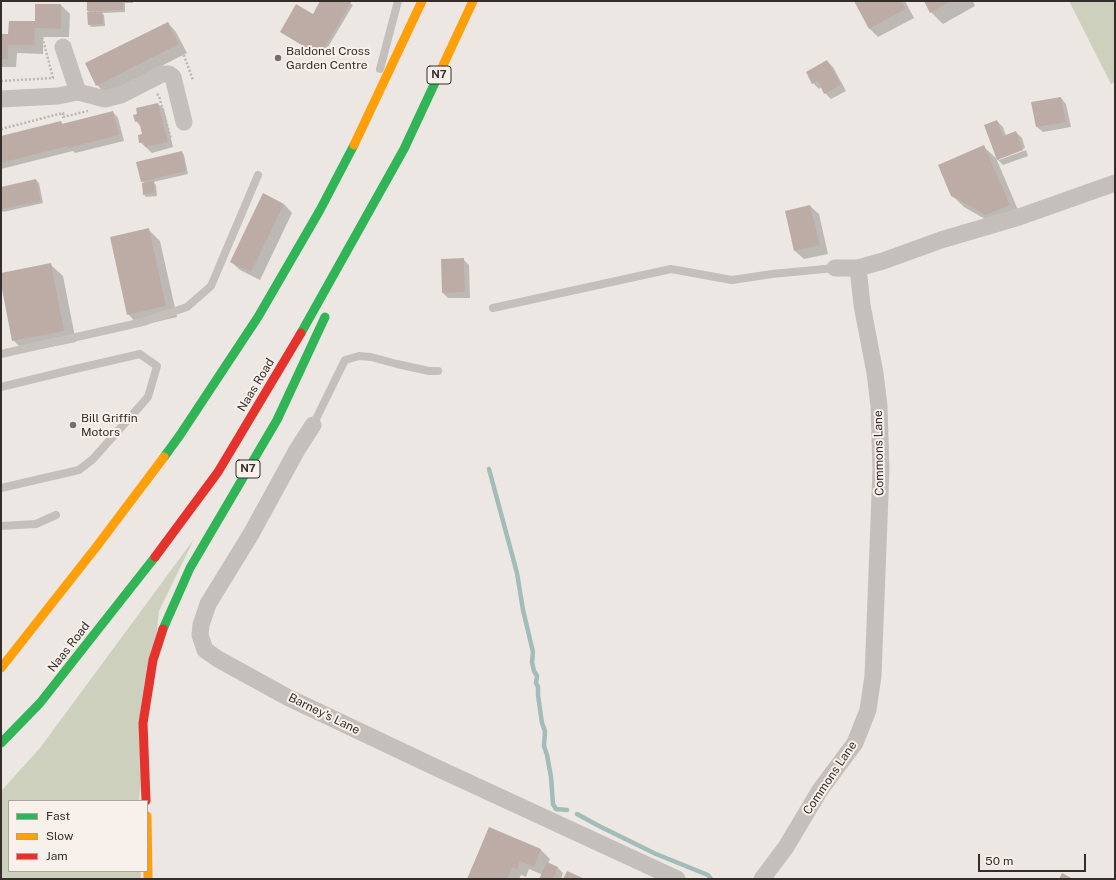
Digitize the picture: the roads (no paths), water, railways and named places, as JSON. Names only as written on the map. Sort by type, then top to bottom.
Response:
[{"type":"highway","points":[[1,668],[97,546],[180,435],[258,316],[320,210],[367,119],[422,1]]},
{"type":"highway","name":"Naas Road","points":[[1,743],[40,703],[134,584],[218,472],[311,316],[404,149],[474,1]]},
{"type":"highway","name":"N7","points":[[347,270],[404,149]]},
{"type":"highway","name":"N7","points":[[146,800],[143,723],[154,660],[165,622],[190,568],[277,420],[330,306]]},
{"type":"highway","points":[[28,619],[97,546]]},
{"type":"street","points":[[62,40],[78,92]]},
{"type":"street","points":[[1,99],[58,96],[78,92],[105,99],[120,95],[162,74],[169,74],[173,78],[184,122]]},
{"type":"street","points":[[835,268],[858,268],[883,261],[941,240],[1019,217],[1115,183]]},
{"type":"street","name":"Commons Lane","points":[[762,879],[786,847],[820,790],[855,743],[868,710],[874,676],[881,469],[875,373],[862,305],[858,268]]},
{"type":"street","name":"Barney's Lane","points":[[313,425],[297,450],[251,534],[208,604],[201,625],[200,635],[205,650],[218,659],[287,697],[677,879]]},
{"type":"lane","points":[[367,119],[398,1]]},
{"type":"lane","points":[[1,354],[143,322],[187,307],[211,286],[258,175]]},
{"type":"lane","points":[[493,308],[671,269],[732,280],[768,274],[835,268]]},
{"type":"lane","points":[[1,387],[75,368],[140,354],[157,366],[148,397],[93,459],[79,470],[1,488]]},
{"type":"lane","points":[[313,425],[345,360],[359,356],[371,357],[429,371],[438,371]]},
{"type":"lane","points":[[1,526],[36,524],[56,515]]},
{"type":"waterway","points":[[489,469],[517,573],[523,610],[533,652],[532,662],[537,676],[536,683],[538,687],[542,723],[545,731],[544,746],[551,777],[553,804],[556,809],[567,810]]},
{"type":"waterway","points":[[577,814],[656,854],[708,875],[711,879]]},
{"type":"place","name":"Baldonel Cross Garden Centre","points":[[278,58]]},
{"type":"place","name":"Bill Griffin Motors","points":[[73,425]]}]
